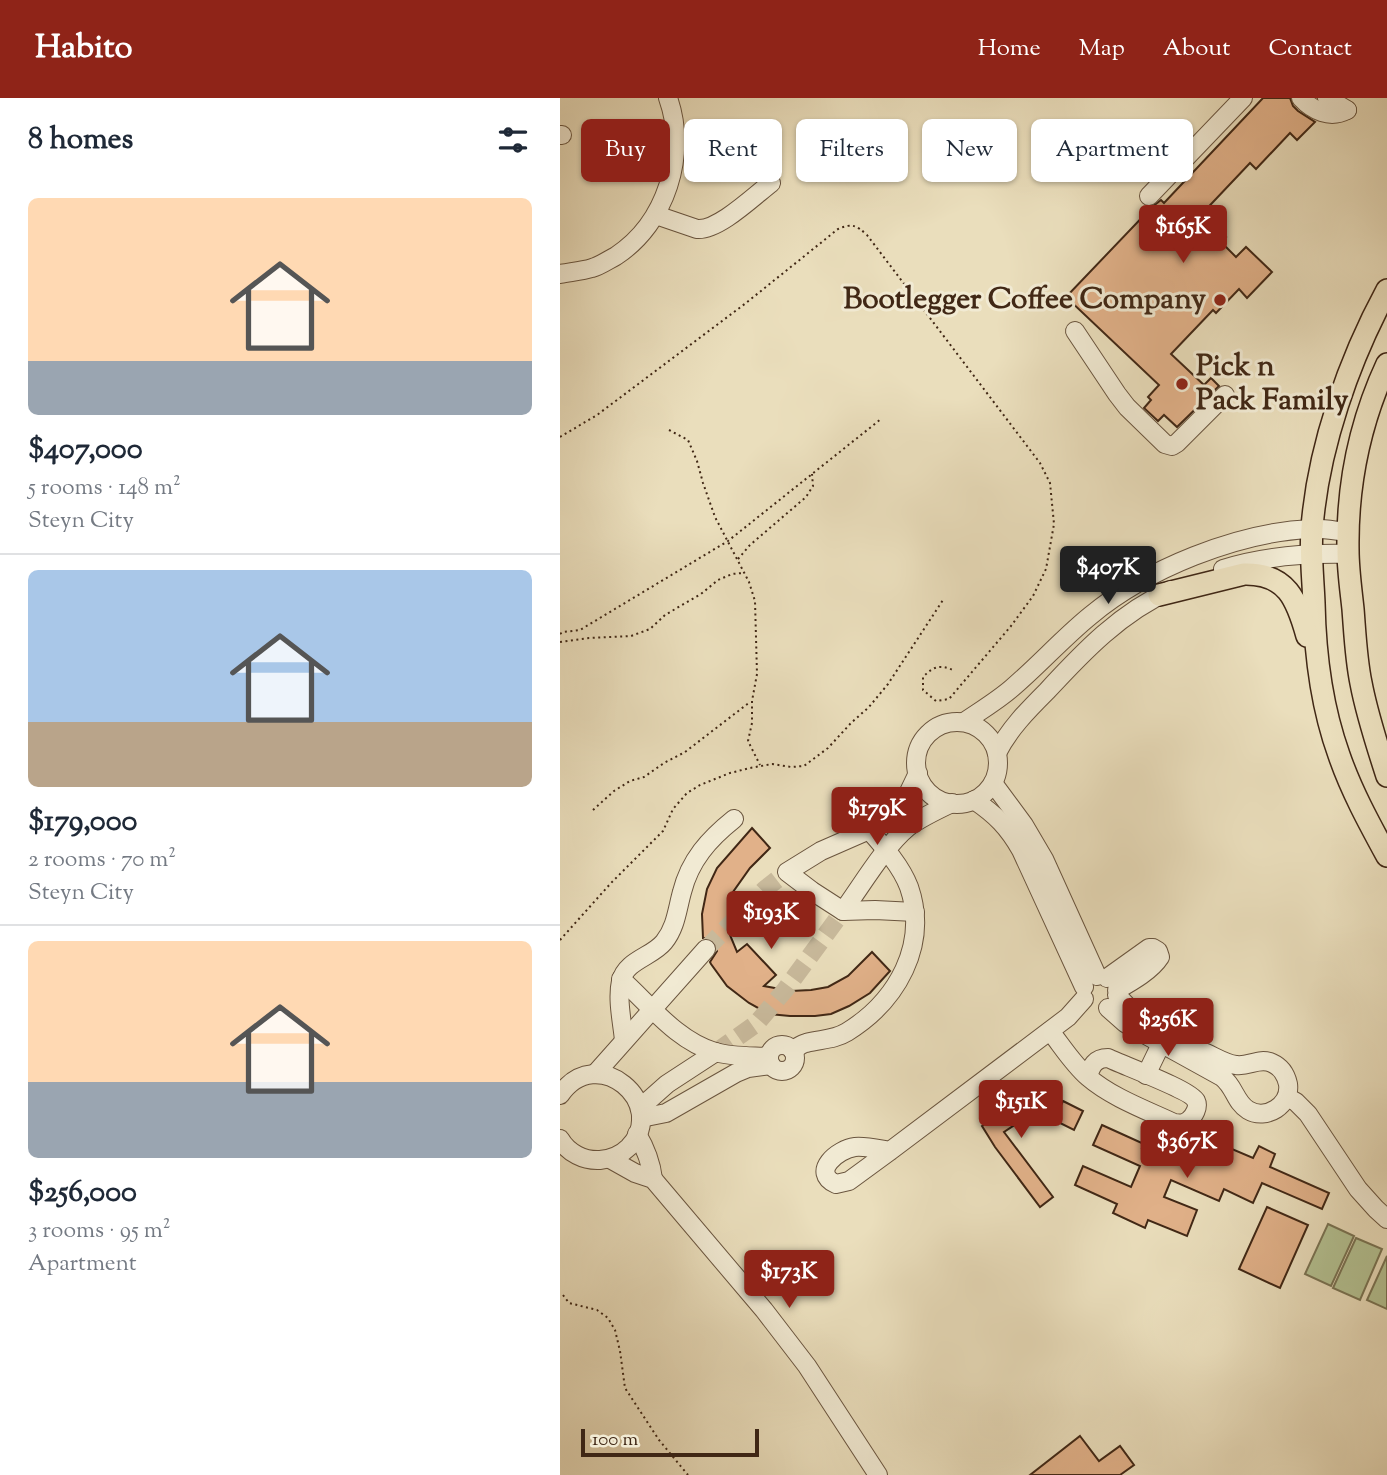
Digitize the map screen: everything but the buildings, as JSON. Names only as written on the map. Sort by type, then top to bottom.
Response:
[{"type":"main road","points":[[1320,682],[1315,642],[1312,529],[1320,477],[1329,435],[1355,354],[1387,290]]},
{"type":"main road","points":[[1387,364],[1364,427],[1354,468],[1348,532],[1360,682],[1387,776]]},
{"type":"main road","points":[[1159,595],[1244,574],[1256,574],[1276,581],[1289,591],[1300,611],[1338,754],[1387,856]]},
{"type":"street","points":[[560,274],[593,268],[625,250],[656,215],[668,187],[675,155],[675,128],[668,98]]},
{"type":"street","points":[[1149,195],[1243,98]]},
{"type":"street","points":[[1301,98],[1321,112],[1340,114],[1348,110],[1327,98]]},
{"type":"street","points":[[656,215],[703,230],[720,223],[771,183]]},
{"type":"street","points":[[1075,331],[1127,407],[1165,444],[1172,446],[1177,443],[1224,395]]},
{"type":"street","points":[[964,722],[1010,690],[1113,598],[1146,578],[1220,547],[1258,537],[1312,529],[1348,532]]},
{"type":"street","points":[[997,753],[1018,721],[1077,659],[1132,611],[1159,595],[1233,566],[1287,555],[1348,554]]},
{"type":"street","points":[[964,722],[975,726],[993,742],[998,764],[993,783],[985,793],[974,800],[952,803],[943,801],[927,790],[918,773],[916,760],[919,746],[926,735],[937,726],[964,722]]},
{"type":"street","points":[[915,912],[843,911],[787,872],[821,851],[887,820],[905,800],[918,773]]},
{"type":"street","points":[[974,800],[999,818],[1012,834],[1101,992],[1125,1023],[1222,1077],[1233,1088],[1240,1104],[1254,1113],[1270,1113],[1277,1109],[1287,1090],[1285,1075],[1274,1064],[1259,1061],[1236,1065],[1164,1035],[1101,992],[1044,859],[1024,825],[993,783]]},
{"type":"street","points":[[843,911],[887,850],[905,830],[920,818],[952,803]]},
{"type":"street","points":[[625,1040],[620,997],[621,979],[631,966],[657,950],[670,934],[693,862],[715,834],[734,819]]},
{"type":"street","points":[[770,1061],[771,1053],[777,1047],[785,1046],[792,1050],[803,1044],[830,1040],[845,1034],[882,1003],[906,969],[915,912],[904,876],[887,850],[869,830]]},
{"type":"street","points":[[560,1095],[570,1083],[589,1075],[625,1040],[706,949]]},
{"type":"street","points":[[621,979],[675,1031],[693,1042],[716,1052],[770,1061]]},
{"type":"street","points":[[890,1151],[1101,992]]},
{"type":"street","points":[[1050,1031],[1087,1077],[1110,1092],[1174,1123],[1180,1124],[1190,1119],[1196,1111],[1195,1099],[1183,1091],[1108,1058],[1097,1060],[1087,1077]]},
{"type":"street","points":[[1146,1075],[1161,1044]]},
{"type":"street","points":[[561,1141],[572,1152],[596,1161],[610,1159],[626,1150],[633,1143],[639,1120],[667,1084],[716,1052]]},
{"type":"street","points":[[639,1120],[666,1113],[736,1073],[770,1061]]},
{"type":"street","points":[[560,1071],[610,1076],[624,1083],[634,1094],[653,1179]]},
{"type":"street","points":[[1287,1090],[1304,1098],[1363,1185],[1366,1197],[1387,1219]]},
{"type":"street","points":[[610,1159],[635,1173],[653,1179],[756,1300],[800,1357],[878,1475]]},
{"type":"path","points":[[560,438],[597,415],[746,303],[838,229],[847,225],[857,226],[867,235],[1040,463],[1050,483],[1054,524],[1046,569],[1032,596],[1011,626],[950,699],[936,701],[923,690],[923,677],[932,668],[945,666],[955,671]]},
{"type":"path","points":[[560,634],[580,630],[727,541],[881,419]]},
{"type":"path","points":[[669,430],[688,440],[715,516],[749,582],[755,601],[757,674],[748,741],[761,766]]},
{"type":"path","points":[[737,560],[750,545],[806,497],[813,486],[812,474]]},
{"type":"path","points":[[560,642],[631,636],[650,629],[665,615],[701,594],[718,580],[732,574],[744,573]]},
{"type":"path","points":[[560,940],[663,831],[673,809],[687,793],[730,773],[772,764],[804,766],[828,748],[888,684],[943,600]]},
{"type":"path","points":[[593,810],[614,791],[630,781],[644,777],[685,752],[752,701]]},
{"type":"path","points":[[563,1295],[569,1303],[597,1310],[608,1318],[615,1330],[625,1388],[659,1440],[688,1475]]},
{"type":"green space","points":[[1328,1224],[1354,1236],[1331,1286],[1305,1274]]},
{"type":"green space","points":[[1356,1238],[1382,1249],[1360,1300],[1333,1288]]},
{"type":"green space","points":[[1387,1256],[1387,1309],[1367,1300]]},
{"type":"tunnel","points":[[706,949],[765,889],[787,872]]},
{"type":"tunnel","points":[[716,1052],[756,1024],[785,990],[843,911]]},
{"type":"place","name":"Bootlegger Coffee Company","points":[[1220,300]]},
{"type":"place","name":"Pick n Pack Family","points":[[1182,384]]}]
